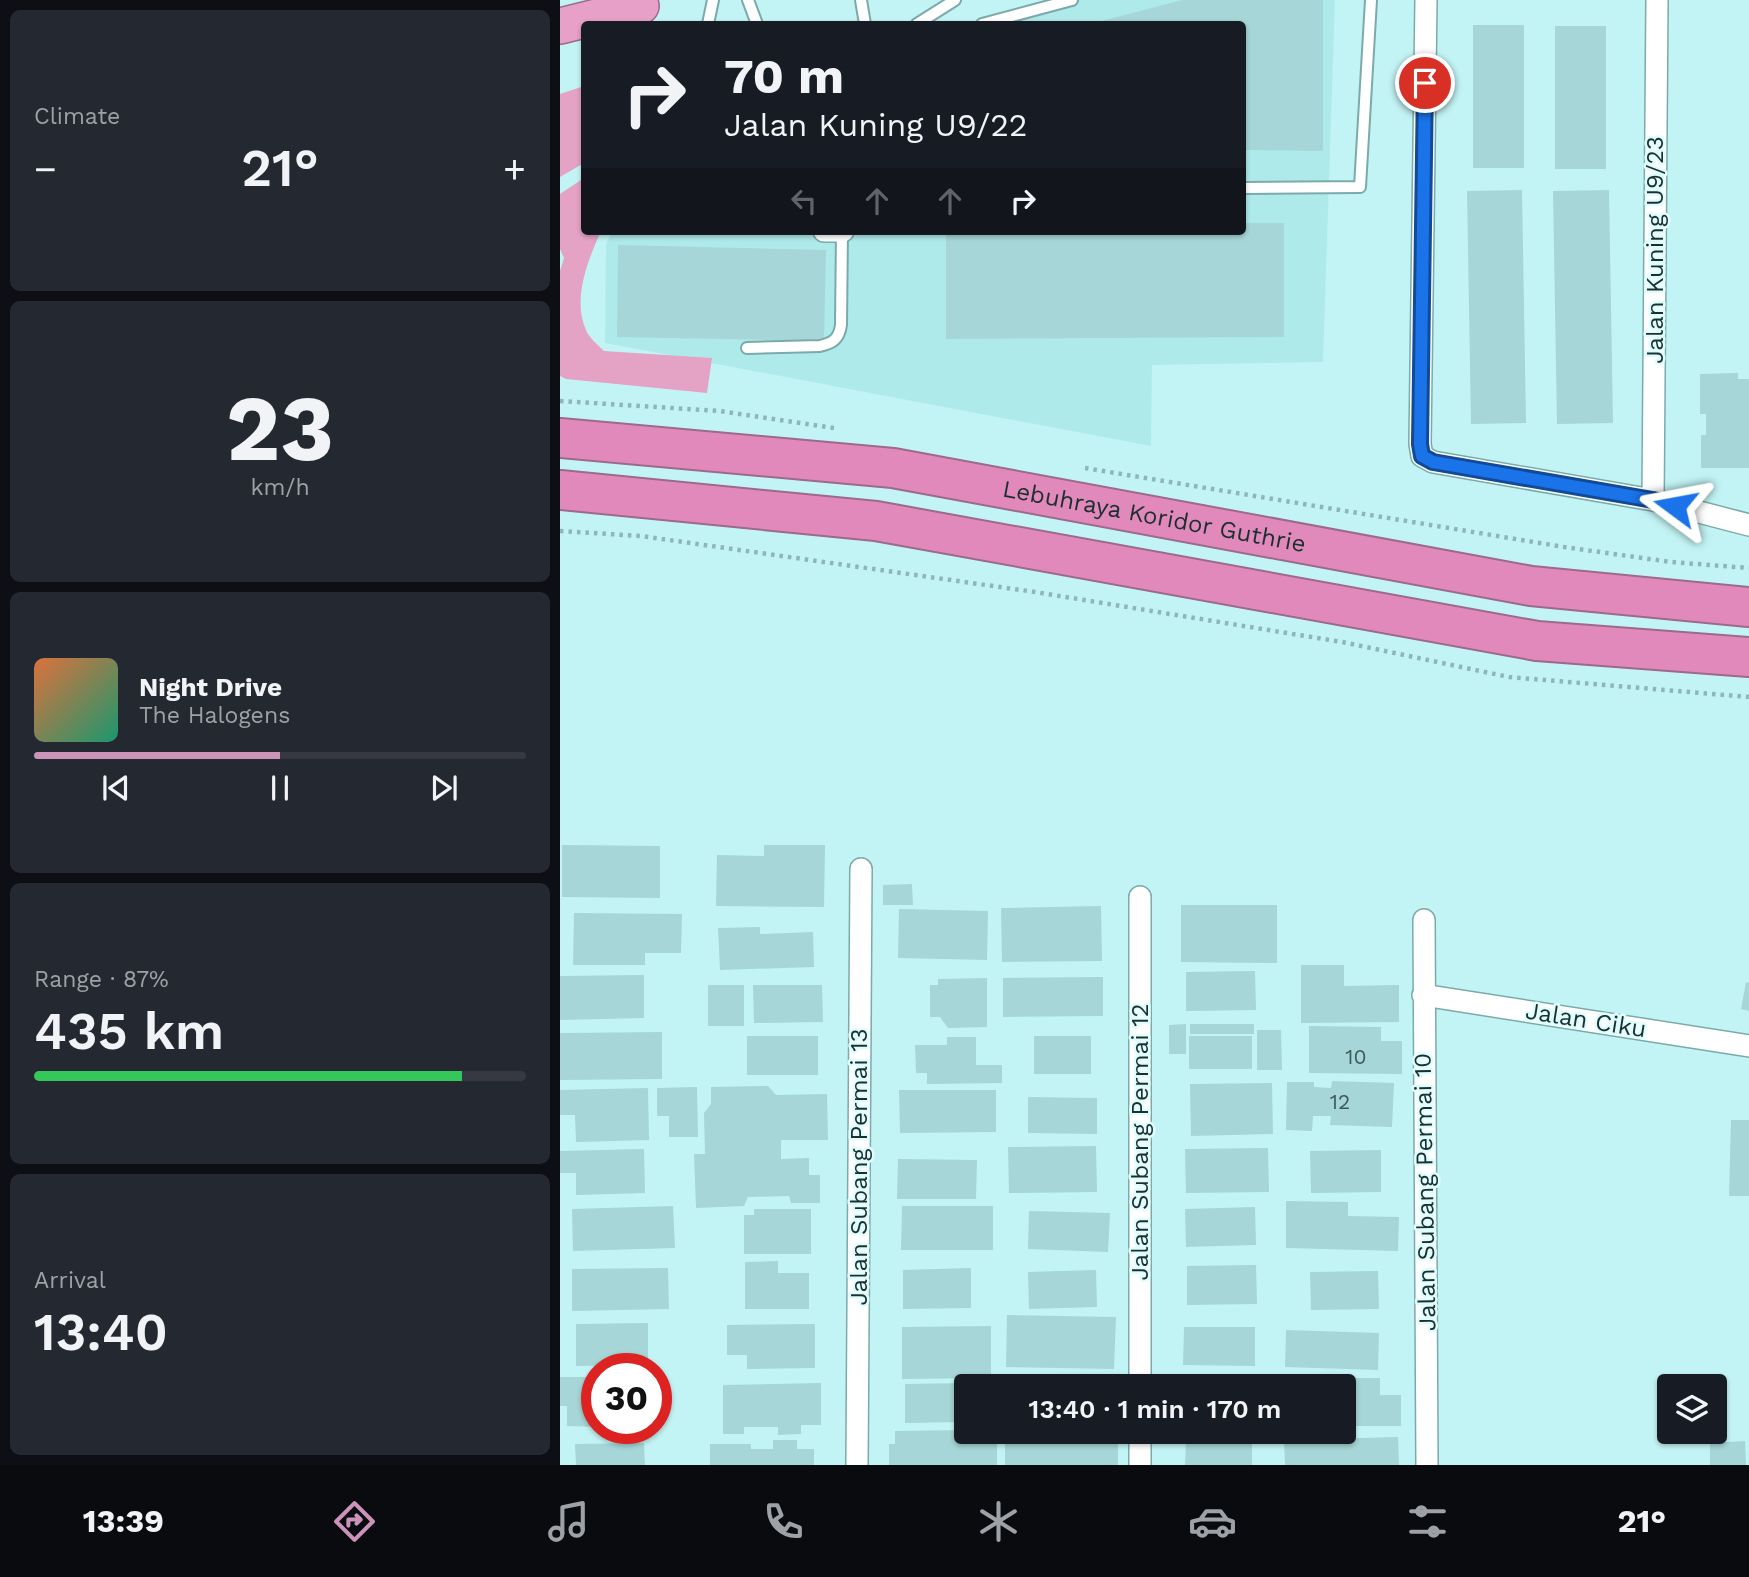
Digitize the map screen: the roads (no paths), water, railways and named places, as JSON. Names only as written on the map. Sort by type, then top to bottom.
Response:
[{"type":"highway","points":[[598,21],[646,2]]},
{"type":"highway","points":[[560,26],[646,2]]},
{"type":"highway","points":[[560,36],[581,28]]},
{"type":"highway","name":"Lebuhraya Koridor Guthrie","points":[[560,438],[893,468],[1531,586],[1749,607]]},
{"type":"highway","points":[[560,490],[876,521],[1537,641],[1749,657]]},
{"type":"street","points":[[1426,0],[1420,444],[1422,456],[1433,462],[1653,500],[1749,525]]},
{"type":"street","name":"Jalan Kuning U9/23","points":[[1653,500],[1657,0]]},
{"type":"street","name":"Jalan Subang Permai 13","points":[[857,1465],[861,869]]},
{"type":"street","name":"Jalan Subang Permai 12","points":[[1140,897],[1140,1374]]},
{"type":"street","name":"Jalan Subang Permai 10","points":[[1424,920],[1427,1465]]},
{"type":"street","name":"Jalan Ciku","points":[[1423,995],[1749,1046]]},
{"type":"street","points":[[1140,1444],[1140,1465]]},
{"type":"lane","points":[[709,21],[713,0]]},
{"type":"lane","points":[[748,0],[756,21]]},
{"type":"lane","points":[[861,0],[865,19]]},
{"type":"lane","points":[[865,19],[873,0]]},
{"type":"lane","points":[[922,21],[955,0]]},
{"type":"lane","points":[[993,21],[1072,0]]},
{"type":"lane","points":[[1246,188],[1360,187],[1371,0]]},
{"type":"lane","points":[[747,348],[820,346],[831,344],[837,338],[841,325],[843,235]]}]
